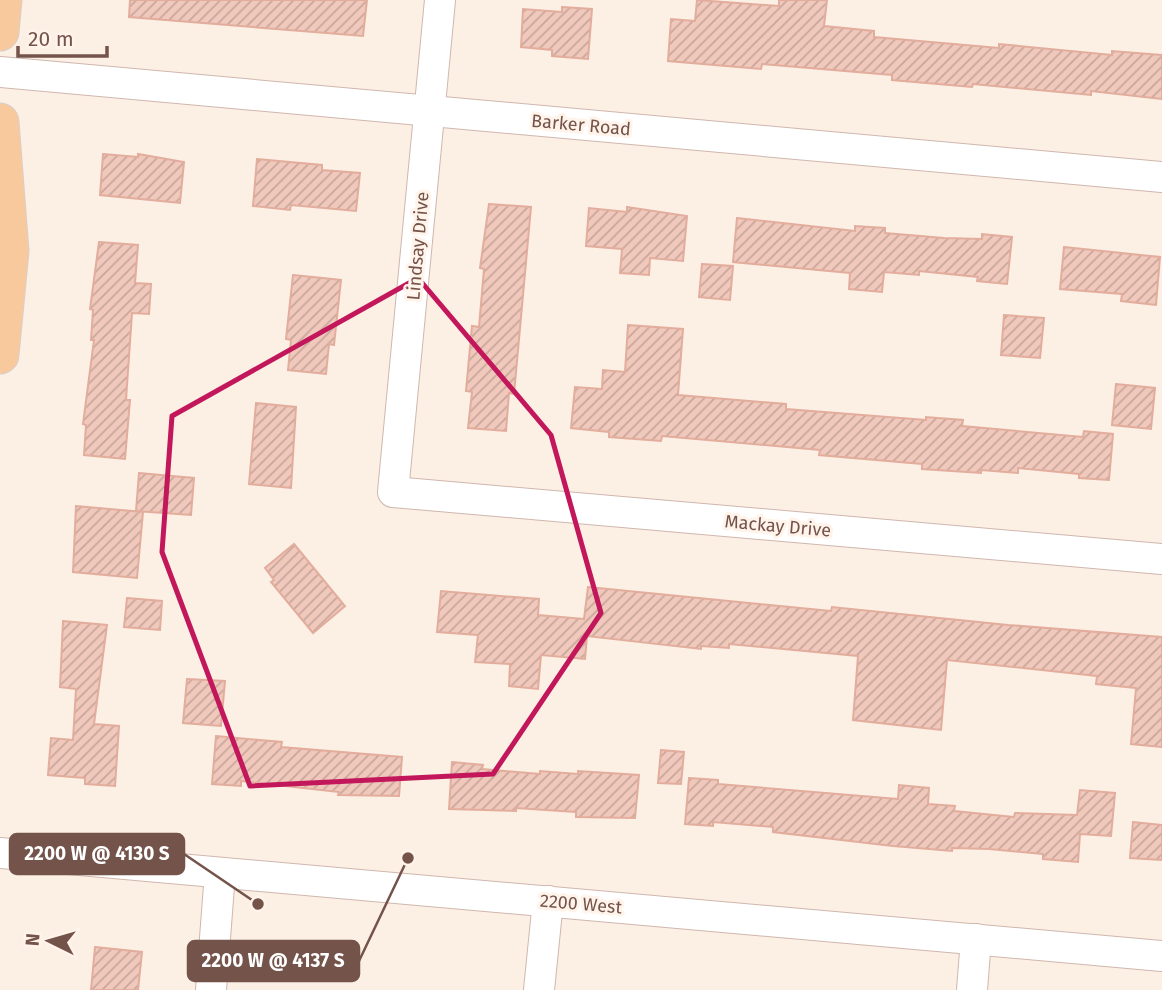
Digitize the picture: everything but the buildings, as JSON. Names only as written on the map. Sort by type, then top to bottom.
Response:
[{"type":"main road","points":[[0,33],[3,0]]},
{"type":"main road","points":[[0,122],[10,251],[0,355]]},
{"type":"street","name":"Lindsay Drive","points":[[393,492],[440,0]]},
{"type":"street","name":"Barker Road","points":[[0,72],[1162,177]]},
{"type":"street","name":"Mackay Drive","points":[[393,492],[1162,559]]},
{"type":"street","name":"2200 West","points":[[0,853],[1162,956]]},
{"type":"street","points":[[212,990],[220,873]]},
{"type":"street","points":[[539,990],[548,901]]},
{"type":"street","points":[[972,990],[976,939]]},
{"type":"highlighted area","points":[[418,278],[551,435],[601,613],[493,774],[250,786],[162,552],[172,416]]},
{"type":"place","name":"2200 W @ 4137 S","points":[[408,858]]},
{"type":"place","name":"2200 W @ 4130 S","points":[[258,904]]}]
